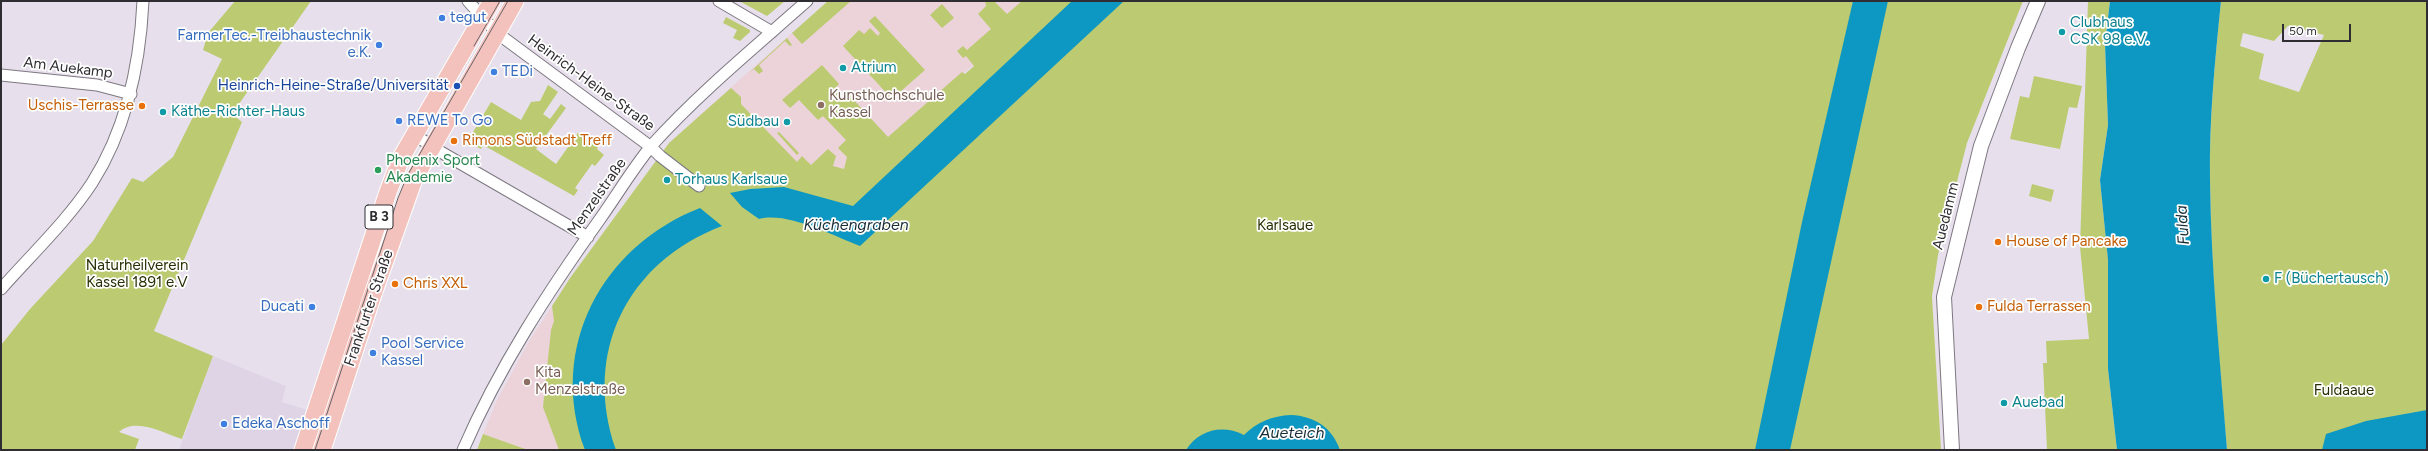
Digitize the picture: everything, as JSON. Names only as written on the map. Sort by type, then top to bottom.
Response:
[{"type":"main road","name":"Frankfurter Straße","points":[[303,450],[388,192],[401,158],[492,1]]},
{"type":"main road","name":"Frankfurter Straße","points":[[322,450],[414,179],[515,1]]},
{"type":"street","points":[[1,288],[66,217],[91,184],[112,144],[131,94],[141,44],[144,1]]},
{"type":"street","name":"Heinrich-Heine-Straße","points":[[468,1],[497,33],[651,147],[660,156],[699,186]]},
{"type":"street","points":[[719,1],[772,32]]},
{"type":"street","name":"Menzelstraße","points":[[463,450],[493,388],[528,326],[588,236],[651,147],[676,120],[807,1]]},
{"type":"street","name":"Auedamm","points":[[1952,450],[1944,297],[1981,146],[2018,48],[2038,1]]},
{"type":"street","name":"Am Auekamp","points":[[1,75],[96,85],[131,94]]},
{"type":"street","points":[[415,135],[588,236]]},
{"type":"shaded area","name":"Kunsthochschule Kassel","points":[[828,1],[1044,1],[847,179],[810,170],[692,122]]},
{"type":"shaded area","name":"Kita Menzelstraße","points":[[552,306],[555,324],[561,450],[528,450],[483,434],[497,400],[529,341]]},
{"type":"shaded area","points":[[213,356],[286,386],[282,402],[307,410],[294,450],[179,450]]},
{"type":"green space","name":"Naturheilverein Kassel 1891 e.V","points":[[235,1],[311,1],[232,114],[242,122],[154,331],[213,356],[182,439],[158,430],[141,426],[133,426],[119,432],[139,439],[135,450],[1,450],[1,345],[30,309],[93,241],[132,178],[143,182],[173,157],[222,59],[203,50],[208,33]]},
{"type":"green space","points":[[739,1],[785,1],[767,16]]},
{"type":"green space","points":[[828,1],[851,1],[802,44],[792,33]]},
{"type":"green space","name":"Karlsaue","points":[[985,1],[994,1],[1007,14],[1022,1],[2023,1],[1967,143],[1938,255],[1932,296],[1941,450],[559,450],[543,407],[551,330],[554,321],[552,306],[570,278],[669,143],[731,88],[741,97],[741,104],[797,162],[802,156],[811,165],[828,149],[836,156],[833,166],[844,169],[847,157],[838,148],[846,140],[823,116],[818,120],[799,100],[790,108],[782,100],[822,65],[839,84],[834,89],[844,100],[850,96],[888,137],[962,72],[965,74],[974,66],[966,56],[963,58],[957,51],[963,46],[967,50],[991,29],[978,14],[986,6]]},
{"type":"green space","points":[[2088,1],[2110,1],[2105,44],[2108,125],[2100,180],[2108,259],[2108,369],[2117,450],[2047,450],[2043,363],[2047,363],[2046,341],[2089,339],[2080,247]]},
{"type":"green space","name":"Fuldaaue","points":[[2221,1],[2427,1],[2427,450],[2227,450],[2218,348],[2210,179],[2211,112]],"holes":[[[2288,26],[2324,35],[2299,92],[2259,79],[2264,54],[2240,46],[2243,33],[2274,41]]]},
{"type":"green space","points":[[942,4],[954,18],[942,28],[930,15]]},
{"type":"green space","points":[[875,16],[925,70],[892,99],[843,46],[859,30],[864,34],[870,28],[878,36],[880,33],[869,21]]},
{"type":"green space","points":[[726,17],[750,30],[750,32],[740,41],[733,38],[737,30],[723,23]]},
{"type":"green space","points":[[787,38],[792,45],[790,46],[785,41],[759,65],[763,71],[759,74],[754,69],[749,73]]},
{"type":"green space","points":[[2034,76],[2082,86],[2077,108],[2069,107],[2060,149],[2010,139],[2020,96],[2029,98]]},
{"type":"green space","points":[[548,85],[558,92],[543,114],[550,119],[561,104],[566,108],[536,149],[556,164],[578,133],[598,147],[597,149],[604,155],[595,166],[592,164],[575,188],[578,190],[574,196],[483,145],[481,149],[467,142],[491,102],[521,120],[531,102],[540,101]]},
{"type":"green space","points":[[779,132],[799,153],[797,155],[777,133]]},
{"type":"green space","points":[[2032,184],[2054,190],[2051,202],[2029,196]]},
{"type":"green space","points":[[483,434],[528,450],[477,450]]},
{"type":"water","name":"Küchengraben","points":[[1072,1],[1124,1],[860,246],[796,221],[770,217],[759,219],[742,207],[730,193],[750,189],[784,187],[853,206]]},
{"type":"water","points":[[1853,1],[1888,1],[1790,450],[1755,450],[1802,222]]},
{"type":"water","name":"Fulda","points":[[2110,1],[2221,1],[2211,112],[2210,179],[2214,281],[2227,450],[2117,450],[2108,369],[2108,260],[2100,180],[2108,125],[2105,44]]},
{"type":"water","points":[[700,208],[722,226],[689,242],[661,263],[638,287],[621,315],[610,346],[605,379],[607,414],[616,450],[585,450],[575,412],[573,374],[579,339],[592,305],[611,274],[635,248],[665,225]]},
{"type":"water","points":[[2427,410],[2427,450],[2322,450],[2326,434],[2366,421]]},
{"type":"water","name":"Aueteich","points":[[1291,415],[1315,420],[1321,424],[1332,435],[1340,450],[1186,450],[1197,438],[1212,431],[1227,430],[1244,435],[1265,420]]},
{"type":"tram line","points":[[474,46],[500,1]]},
{"type":"tram line","points":[[315,450],[398,198],[407,176],[508,1]]},
{"type":"place","name":"tegut","points":[[442,18]]},
{"type":"place","name":"Clubhaus CSK 98 e.V.","points":[[2062,32]]},
{"type":"place","name":"FarmerTec.-Treibhaustechnik e.K.","points":[[379,45]]},
{"type":"place","name":"Atrium","points":[[843,68]]},
{"type":"place","name":"TEDi","points":[[494,72]]},
{"type":"place","name":"Heinrich-Heine-Straße/Universität","points":[[457,86]]},
{"type":"place","name":"Kunsthochschule Kassel","points":[[821,105]]},
{"type":"place","name":"Uschis-Terrasse","points":[[142,106]]},
{"type":"place","name":"Käthe-Richter-Haus","points":[[163,112]]},
{"type":"place","name":"REWE To Go","points":[[399,121]]},
{"type":"place","name":"Südbau","points":[[787,122]]},
{"type":"place","name":"Rimons Südstadt Treff","points":[[454,141]]},
{"type":"place","name":"Phoenix Sport Akademie","points":[[378,170]]},
{"type":"place","name":"Torhaus Karlsaue","points":[[667,180]]},
{"type":"place","name":"House of Pancake","points":[[1998,242]]},
{"type":"place","name":"F (Büchertausch)","points":[[2266,279]]},
{"type":"place","name":"Chris XXL","points":[[395,284]]},
{"type":"place","name":"Ducati","points":[[312,307]]},
{"type":"place","name":"Fulda Terrassen","points":[[1979,307]]},
{"type":"place","name":"Pool Service Kassel","points":[[373,353]]},
{"type":"place","name":"Kita Menzelstraße","points":[[527,382]]},
{"type":"place","name":"Auebad","points":[[2004,403]]},
{"type":"place","name":"Edeka Aschoff","points":[[224,424]]}]
